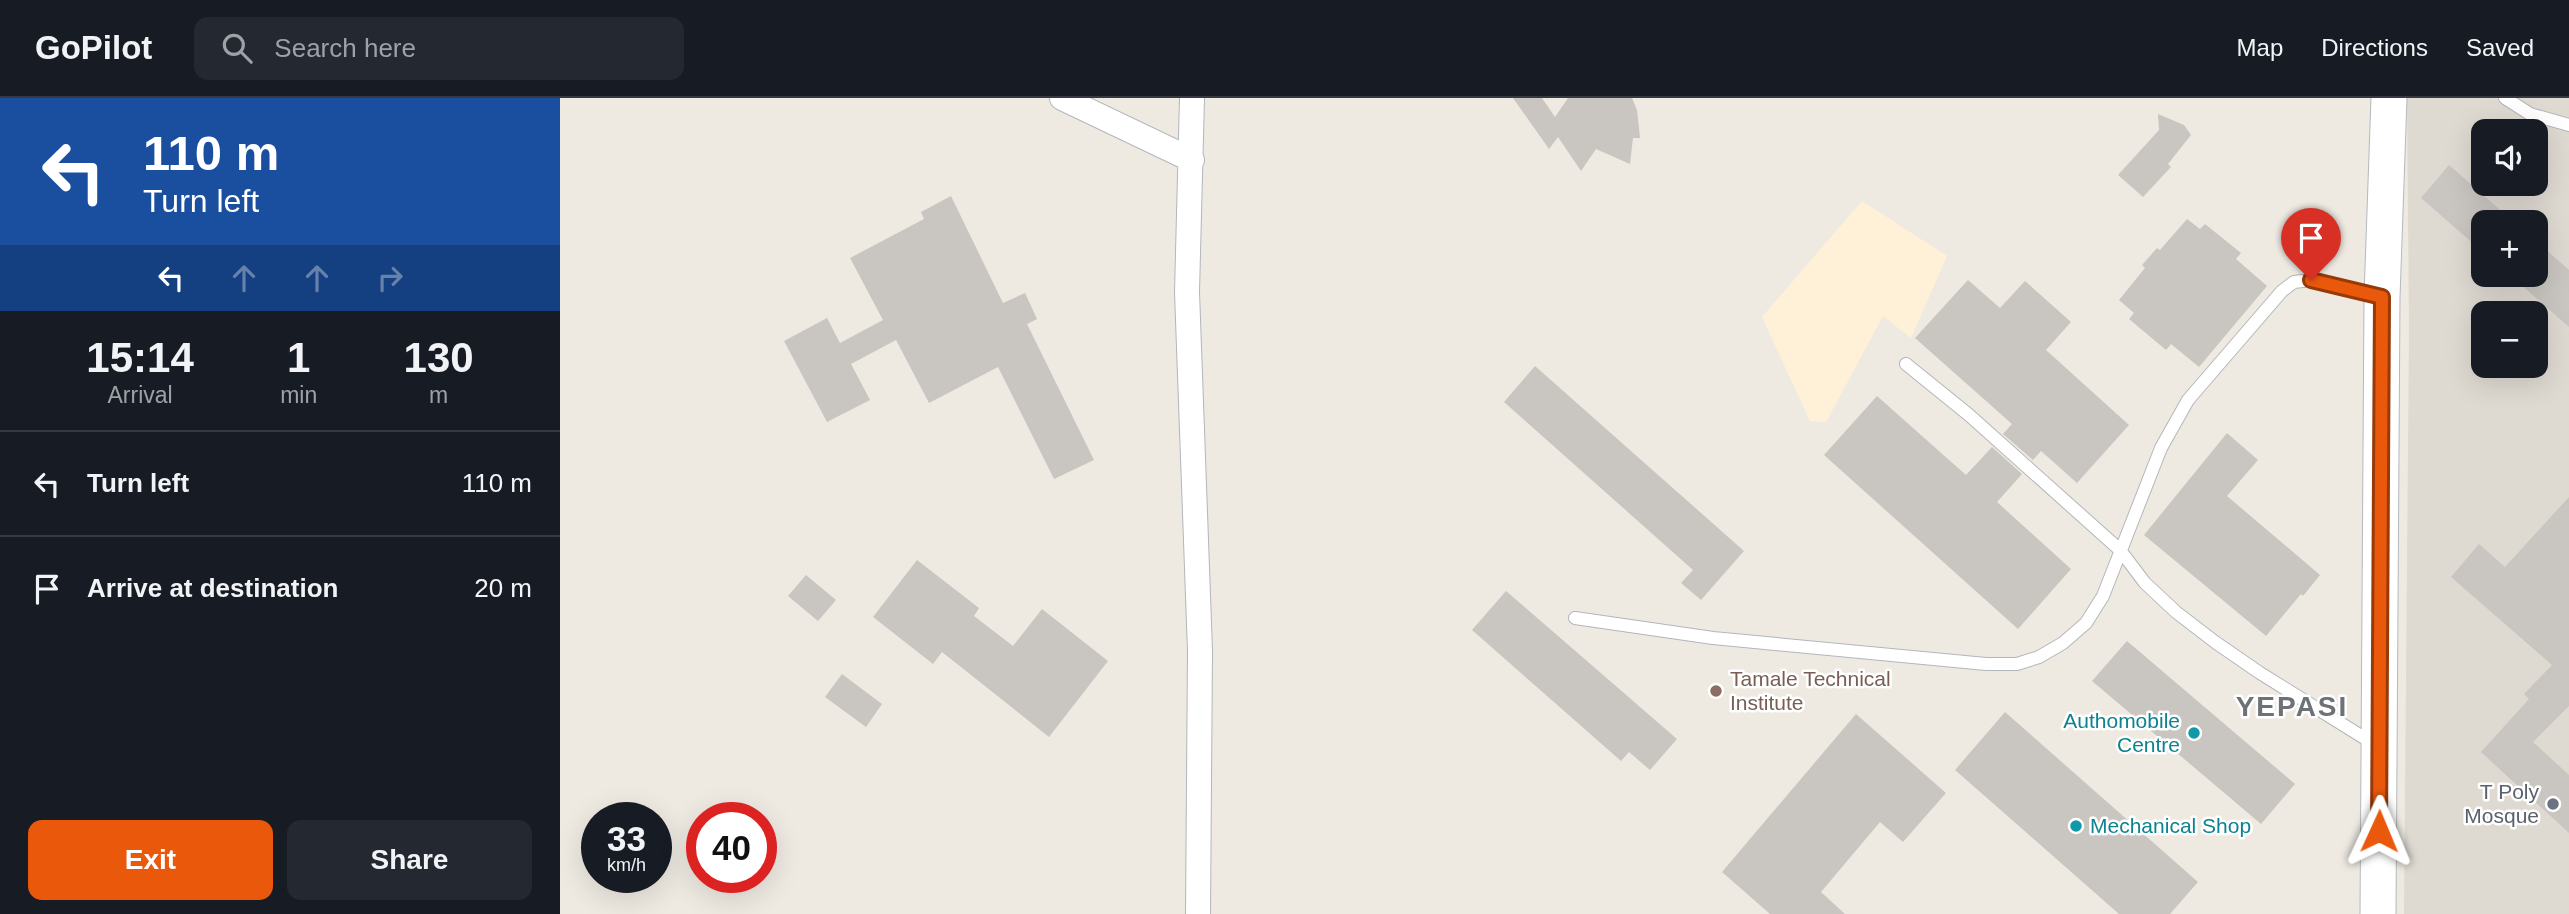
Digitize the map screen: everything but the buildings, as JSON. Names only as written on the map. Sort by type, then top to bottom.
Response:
[{"type":"street","points":[[1062,98],[1192,160]]},
{"type":"street","points":[[1192,98],[1187,292],[1200,651],[1198,914]]},
{"type":"street","points":[[2378,914],[2382,297],[2389,98]]},
{"type":"lane","points":[[2505,98],[2530,114],[2569,125]]},
{"type":"lane","points":[[1575,618],[1713,638],[1986,664],[2017,664],[2039,657],[2063,643],[2085,623],[2102,596],[2161,448],[2188,400],[2282,291],[2294,282],[2311,280],[2382,297]]},
{"type":"lane","points":[[1906,364],[1969,415],[2120,550],[2145,583],[2176,611],[2215,642],[2381,747]]},
{"type":"shaded area","points":[[2407,98],[2569,98],[2569,914],[2404,914],[2409,331]]},
{"type":"shaded area","points":[[1862,201],[1947,256],[1911,338],[1883,316],[1826,422],[1810,421],[1762,317]]},
{"type":"place","name":"Tamale Technical Institute","points":[[1716,691]]},
{"type":"place","name":"Authomobile Centre","points":[[2194,733]]},
{"type":"place","name":"T Poly Mosque","points":[[2553,804]]},
{"type":"place","name":"Mechanical Shop","points":[[2076,826]]},
{"type":"district","name":"YEPASI","points":[[2292,706]]},
{"type":"route","points":[[2311,280],[2382,297],[2379,831]]}]
